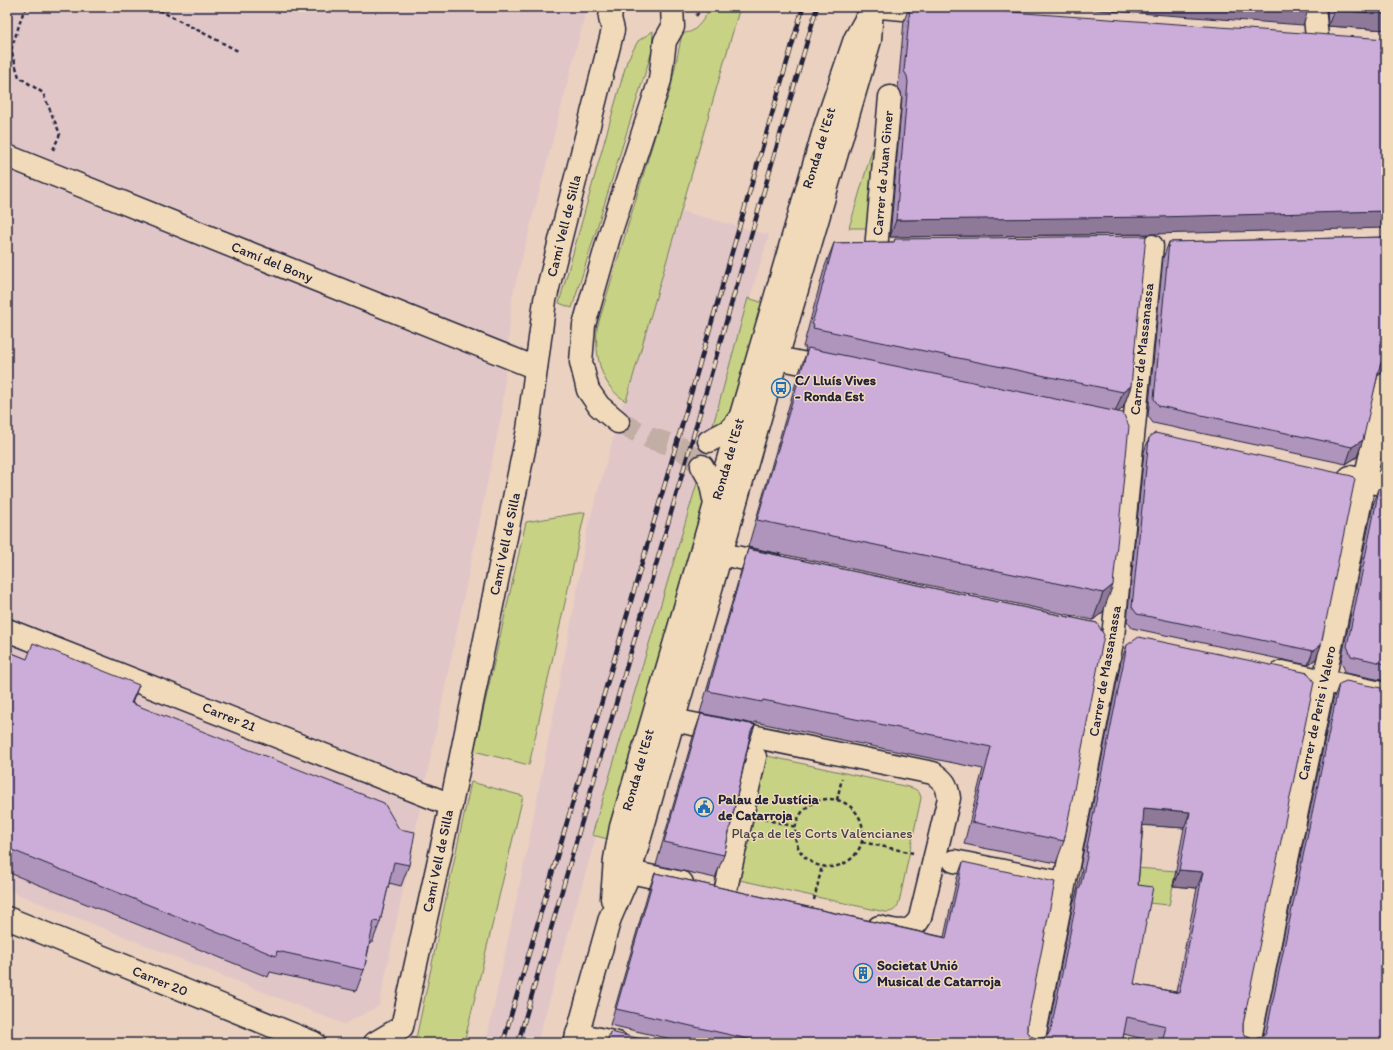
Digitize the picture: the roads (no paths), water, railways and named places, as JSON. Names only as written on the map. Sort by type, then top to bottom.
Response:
[{"type":"street","name":"Camí Vell de Silla","points":[[375,1043],[402,1027],[528,430],[545,300],[613,30],[610,18],[612,7]]},
{"type":"street","name":"Camí Vell de Silla","points":[[613,30],[620,23],[625,7]]},
{"type":"street","points":[[658,7],[659,26],[665,41]]},
{"type":"street","points":[[618,422],[599,406],[588,390],[581,362],[584,325],[609,237],[660,80],[665,41],[673,27],[672,7]]},
{"type":"street","name":"Ronda de l'Est","points":[[576,1038],[610,918],[630,872],[777,358],[820,250],[870,40],[872,7]]},
{"type":"street","name":"Ronda de l'Est","points":[[610,918],[615,859],[621,827],[825,127],[855,39],[872,7]]},
{"type":"street","points":[[880,7],[958,13]]},
{"type":"street","points":[[1314,7],[1316,37]]},
{"type":"street","name":"Carrer de Juan Giner","points":[[876,249],[890,97]]},
{"type":"street","name":"Camí del Bony","points":[[7,156],[536,368]]},
{"type":"street","name":"Carrer de Massanassa","points":[[1033,1043],[1123,639],[1143,433],[1144,246],[1173,246]]},
{"type":"street","points":[[853,249],[900,249]]},
{"type":"street","points":[[777,358],[852,374]]},
{"type":"street","name":"Carrer de Peris i Valero","points":[[1249,1043],[1386,384]]},
{"type":"street","points":[[709,441],[730,430],[741,417]]},
{"type":"street","points":[[1112,427],[1143,433]]},
{"type":"street","points":[[702,466],[710,480],[715,505]]},
{"type":"street","points":[[1330,473],[1386,485]]},
{"type":"street","points":[[721,554],[796,570]]},
{"type":"street","name":"Carrer 21","points":[[7,630],[450,805]]},
{"type":"street","points":[[1091,632],[1123,639]]},
{"type":"street","points":[[1260,668],[1386,694]]},
{"type":"street","points":[[673,720],[933,773],[943,780],[947,788],[949,798],[920,918],[916,925],[908,930],[896,931],[858,922]]},
{"type":"street","points":[[712,890],[742,814],[755,757]]},
{"type":"street","points":[[954,861],[1053,881]]},
{"type":"street","points":[[630,872],[747,898]]},
{"type":"street","name":"Carrer 20","points":[[7,918],[314,1043]]},
{"type":"street","points":[[576,1038],[617,1043]]},
{"type":"tunnel","points":[[618,422],[650,438],[681,448],[702,466]]},
{"type":"railway","points":[[503,1043],[803,7]]},
{"type":"railway","points":[[518,1043],[817,7]]},
{"type":"place","name":"C/ Lluís Vives - Ronda Est","points":[[781,388]]},
{"type":"place","name":"Palau de Justícia de Catarroja","points":[[704,807]]},
{"type":"place","name":"Societat Unió Musical de Catarroja","points":[[863,973]]},
{"type":"park label","name":"Plaça de les Corts Valencianes","points":[[822,833]]}]
